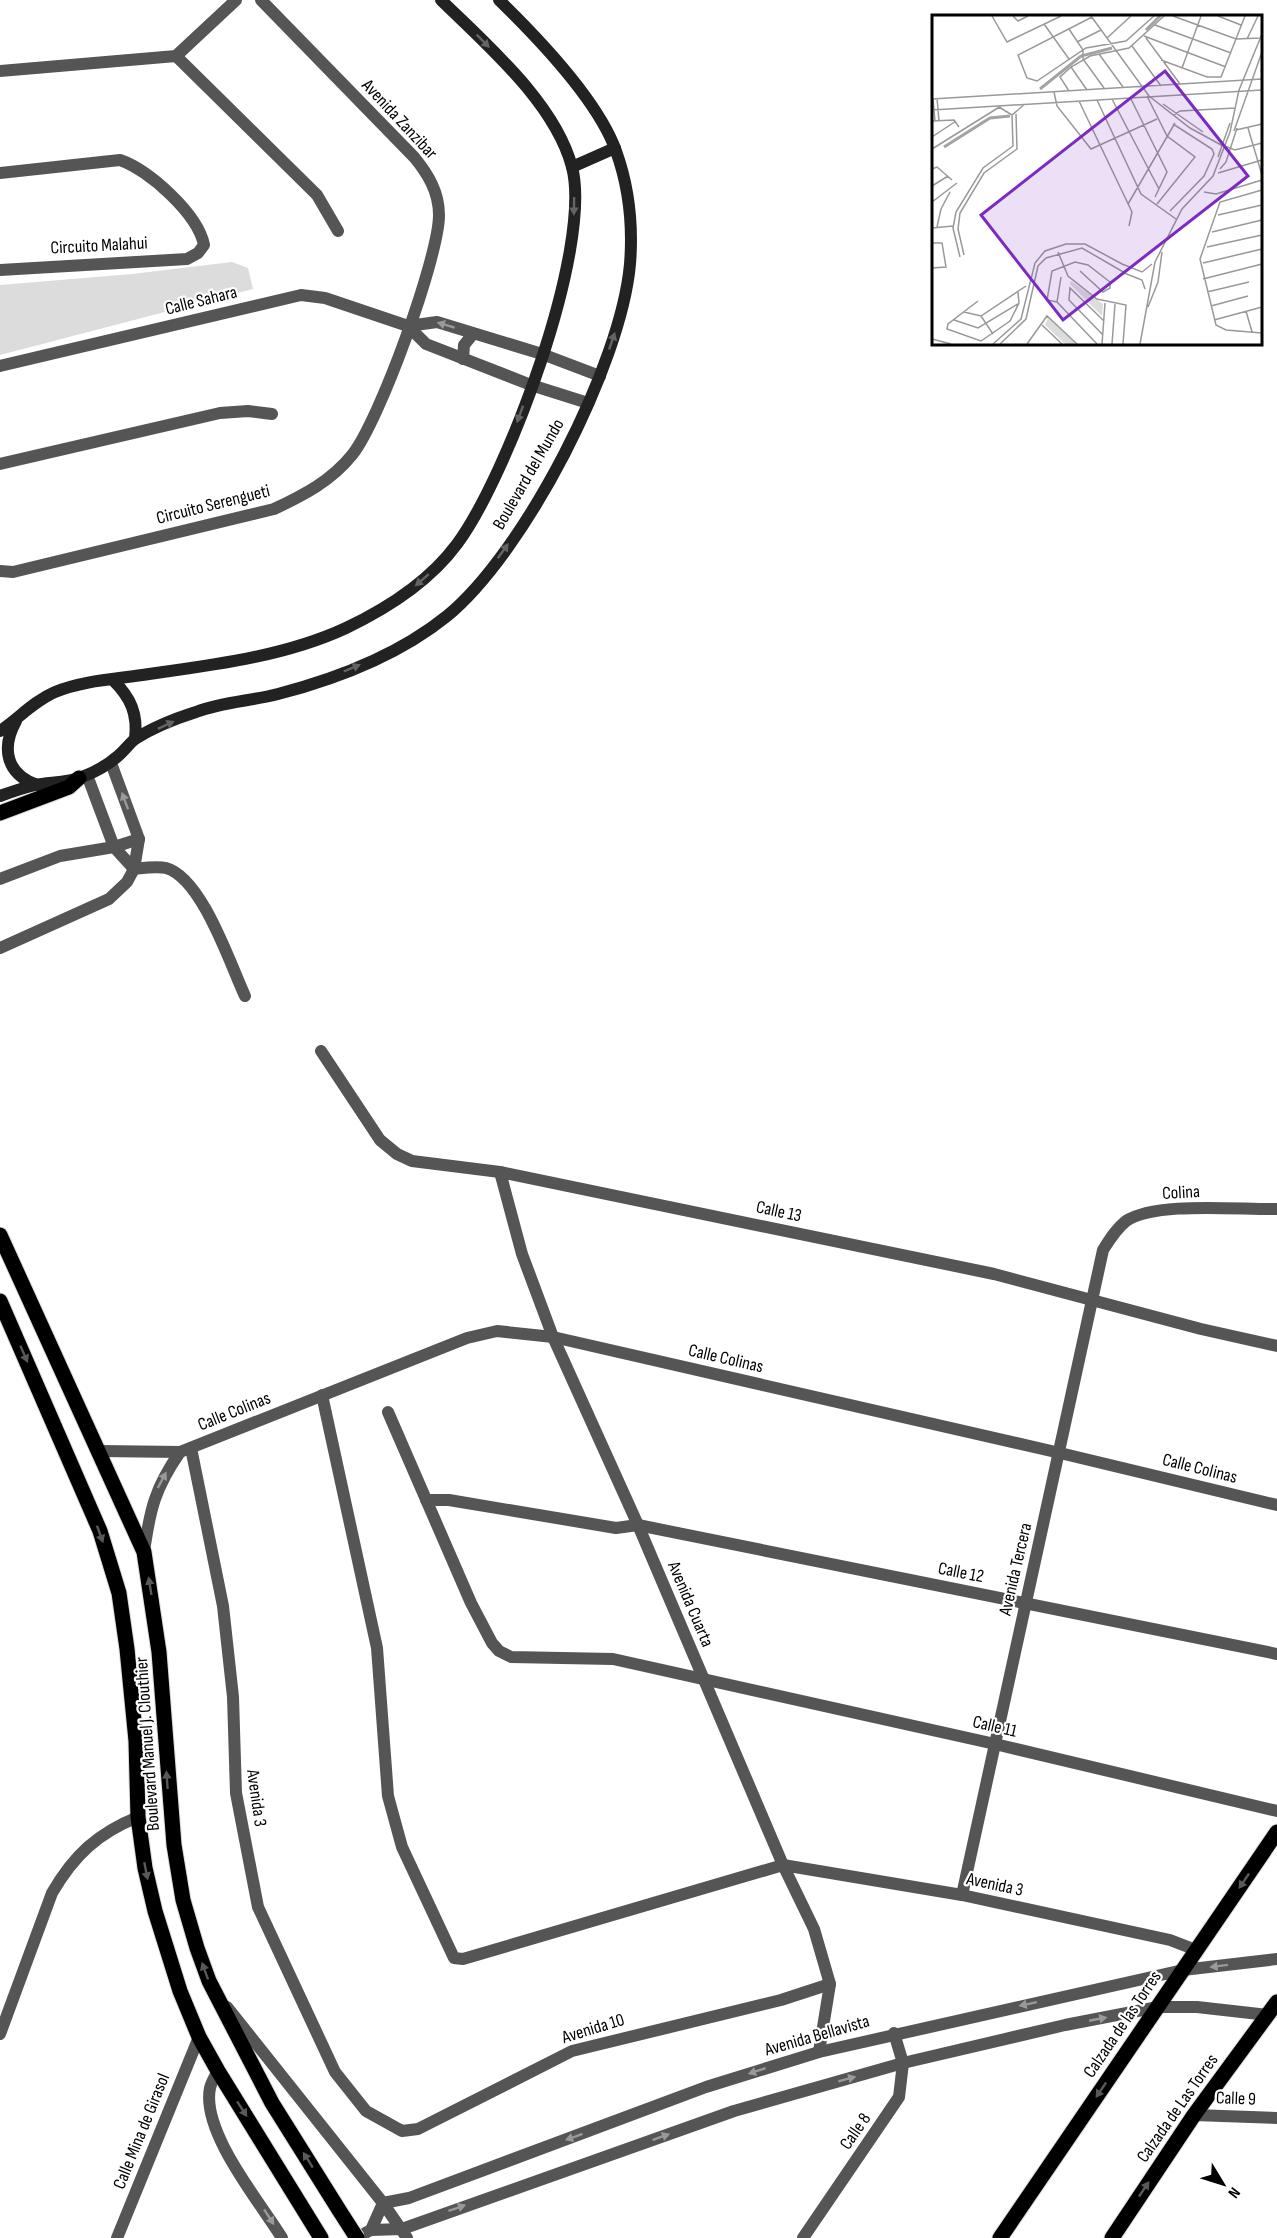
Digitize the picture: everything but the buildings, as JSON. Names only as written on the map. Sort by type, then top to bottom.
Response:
[{"type":"main road","points":[[0,813],[69,787],[83,777]]},
{"type":"main road","name":"Boulevard Manuel J. Clouthier","points":[[0,1235],[144,1552],[158,1642],[168,1784],[183,1900],[208,1981],[217,1994],[272,2103],[357,2238]]},
{"type":"main road","name":"Boulevard Manuel J. Clouthier","points":[[0,1301],[90,1509],[114,1576],[127,1649],[136,1741],[138,1817],[155,1911],[180,1991],[199,2037],[218,2071],[317,2231]]},
{"type":"main road","name":"Calzada de las Torres","points":[[1000,2238],[1277,1832]]},
{"type":"main road","name":"Calzada de Las Torres","points":[[1112,2238],[1194,2115],[1277,2002]]},
{"type":"street","points":[[0,70],[176,56],[236,0]]},
{"type":"street","name":"Avenida Zanzibar","points":[[261,0],[414,157],[429,176],[437,198],[439,215],[433,248],[408,326]]},
{"type":"street","name":"Boulevard del Mundo","points":[[0,731],[32,705],[53,693],[76,686],[284,649],[344,629],[398,601],[436,568],[477,513],[500,470],[542,354],[563,287],[574,235],[572,167],[556,129],[536,100],[499,58],[441,0]]},
{"type":"street","name":"Boulevard del Mundo","points":[[0,796],[37,785],[83,777],[111,763],[135,739],[198,711],[316,683],[383,655],[447,616],[479,583],[530,515],[600,376],[621,314],[630,265],[631,225],[625,180],[615,148],[603,123],[569,77],[499,0]]},
{"type":"street","points":[[176,56],[317,195],[338,231]]},
{"type":"street","points":[[572,167],[615,148]]},
{"type":"street","name":"Circuito Malahui","points":[[0,173],[120,160],[137,166],[163,186],[202,237],[204,245],[198,253],[187,259],[0,270]]},
{"type":"street","name":"Calle Sahara","points":[[0,366],[301,295],[325,298],[408,326]]},
{"type":"street","points":[[408,326],[437,322],[542,354],[600,376]]},
{"type":"street","points":[[408,326],[426,344],[531,385],[588,403]]},
{"type":"street","name":"Circuito Serengueti","points":[[0,571],[12,572],[274,509],[308,493],[333,475],[353,454],[382,398],[408,326]]},
{"type":"street","points":[[463,359],[464,345],[473,334]]},
{"type":"street","points":[[0,464],[220,413],[248,411],[272,414]]},
{"type":"street","points":[[113,680],[126,692],[134,708],[137,725],[135,739]]},
{"type":"street","points":[[16,720],[7,744],[8,762],[25,781],[37,785]]},
{"type":"street","points":[[0,948],[109,898],[119,891],[134,869],[139,839],[111,763]]},
{"type":"street","points":[[83,777],[114,847],[134,869],[165,868],[183,877],[202,904],[245,996]]},
{"type":"street","points":[[0,879],[60,856],[114,847],[139,839]]},
{"type":"street","name":"Calle 13","points":[[321,1051],[380,1140],[397,1154],[412,1161],[500,1172],[994,1274],[1277,1346]]},
{"type":"street","name":"Avenida Cuarta","points":[[500,1172],[522,1254],[553,1337],[638,1525],[783,1865],[814,1929],[830,1984],[819,2052]]},
{"type":"street","name":"Colina","points":[[1103,1250],[1119,1228],[1138,1215],[1172,1210],[1277,1209]]},
{"type":"street","name":"Avenida Tercera","points":[[962,1895],[1103,1250]]},
{"type":"street","name":"Calle Colinas","points":[[100,1451],[186,1450],[467,1338],[497,1331],[553,1337],[1277,1505]]},
{"type":"street","points":[[322,1395],[377,1648],[387,1796],[402,1847],[454,1958],[463,1959],[783,1865]]},
{"type":"street","name":"Calle 11","points":[[388,1412],[471,1603],[492,1643],[499,1651],[511,1657],[613,1659],[995,1744],[1277,1811]]},
{"type":"street","points":[[144,1552],[149,1513],[161,1480],[186,1450]]},
{"type":"street","name":"Avenida 3","points":[[186,1450],[223,1606],[233,1697],[236,1793],[258,1907],[335,2072],[366,2111],[380,2120]]},
{"type":"street","name":"Calle 12","points":[[426,1500],[449,1500],[616,1528],[638,1525],[1277,1654]]},
{"type":"street","name":"Boulevard Manuel J. Clouthier","points":[[0,2034],[52,1893],[71,1863],[111,1828],[138,1817]]},
{"type":"street","name":"Avenida 3","points":[[783,1865],[962,1895],[1170,1940],[1196,1950]]},
{"type":"street","name":"Avenida Bellavista","points":[[383,2203],[409,2198],[706,2087],[819,2052],[894,2033],[1183,1970],[1277,1959]]},
{"type":"street","name":"Avenida 10","points":[[380,2120],[402,2131],[418,2129],[572,2051],[781,2000],[830,1984]]},
{"type":"street","points":[[217,1994],[405,2233]]},
{"type":"street","points":[[357,2238],[371,2230],[405,2233],[734,2111],[903,2063],[1065,2025],[1158,2007],[1197,2007],[1268,2015]]},
{"type":"street","name":"Calle 8","points":[[803,2238],[899,2097],[903,2063],[894,2033]]},
{"type":"street","name":"Calle Mina de Girasol","points":[[117,2238],[199,2037]]},
{"type":"street","points":[[218,2071],[210,2088],[210,2110],[214,2124],[245,2181],[282,2238]]},
{"type":"street","name":"Calle 9","points":[[1194,2115],[1277,2118]]},
{"type":"street","points":[[371,2230],[383,2203]]},
{"type":"shaded area","points":[[232,262],[248,268],[253,289],[0,355],[0,285],[132,274]]}]
